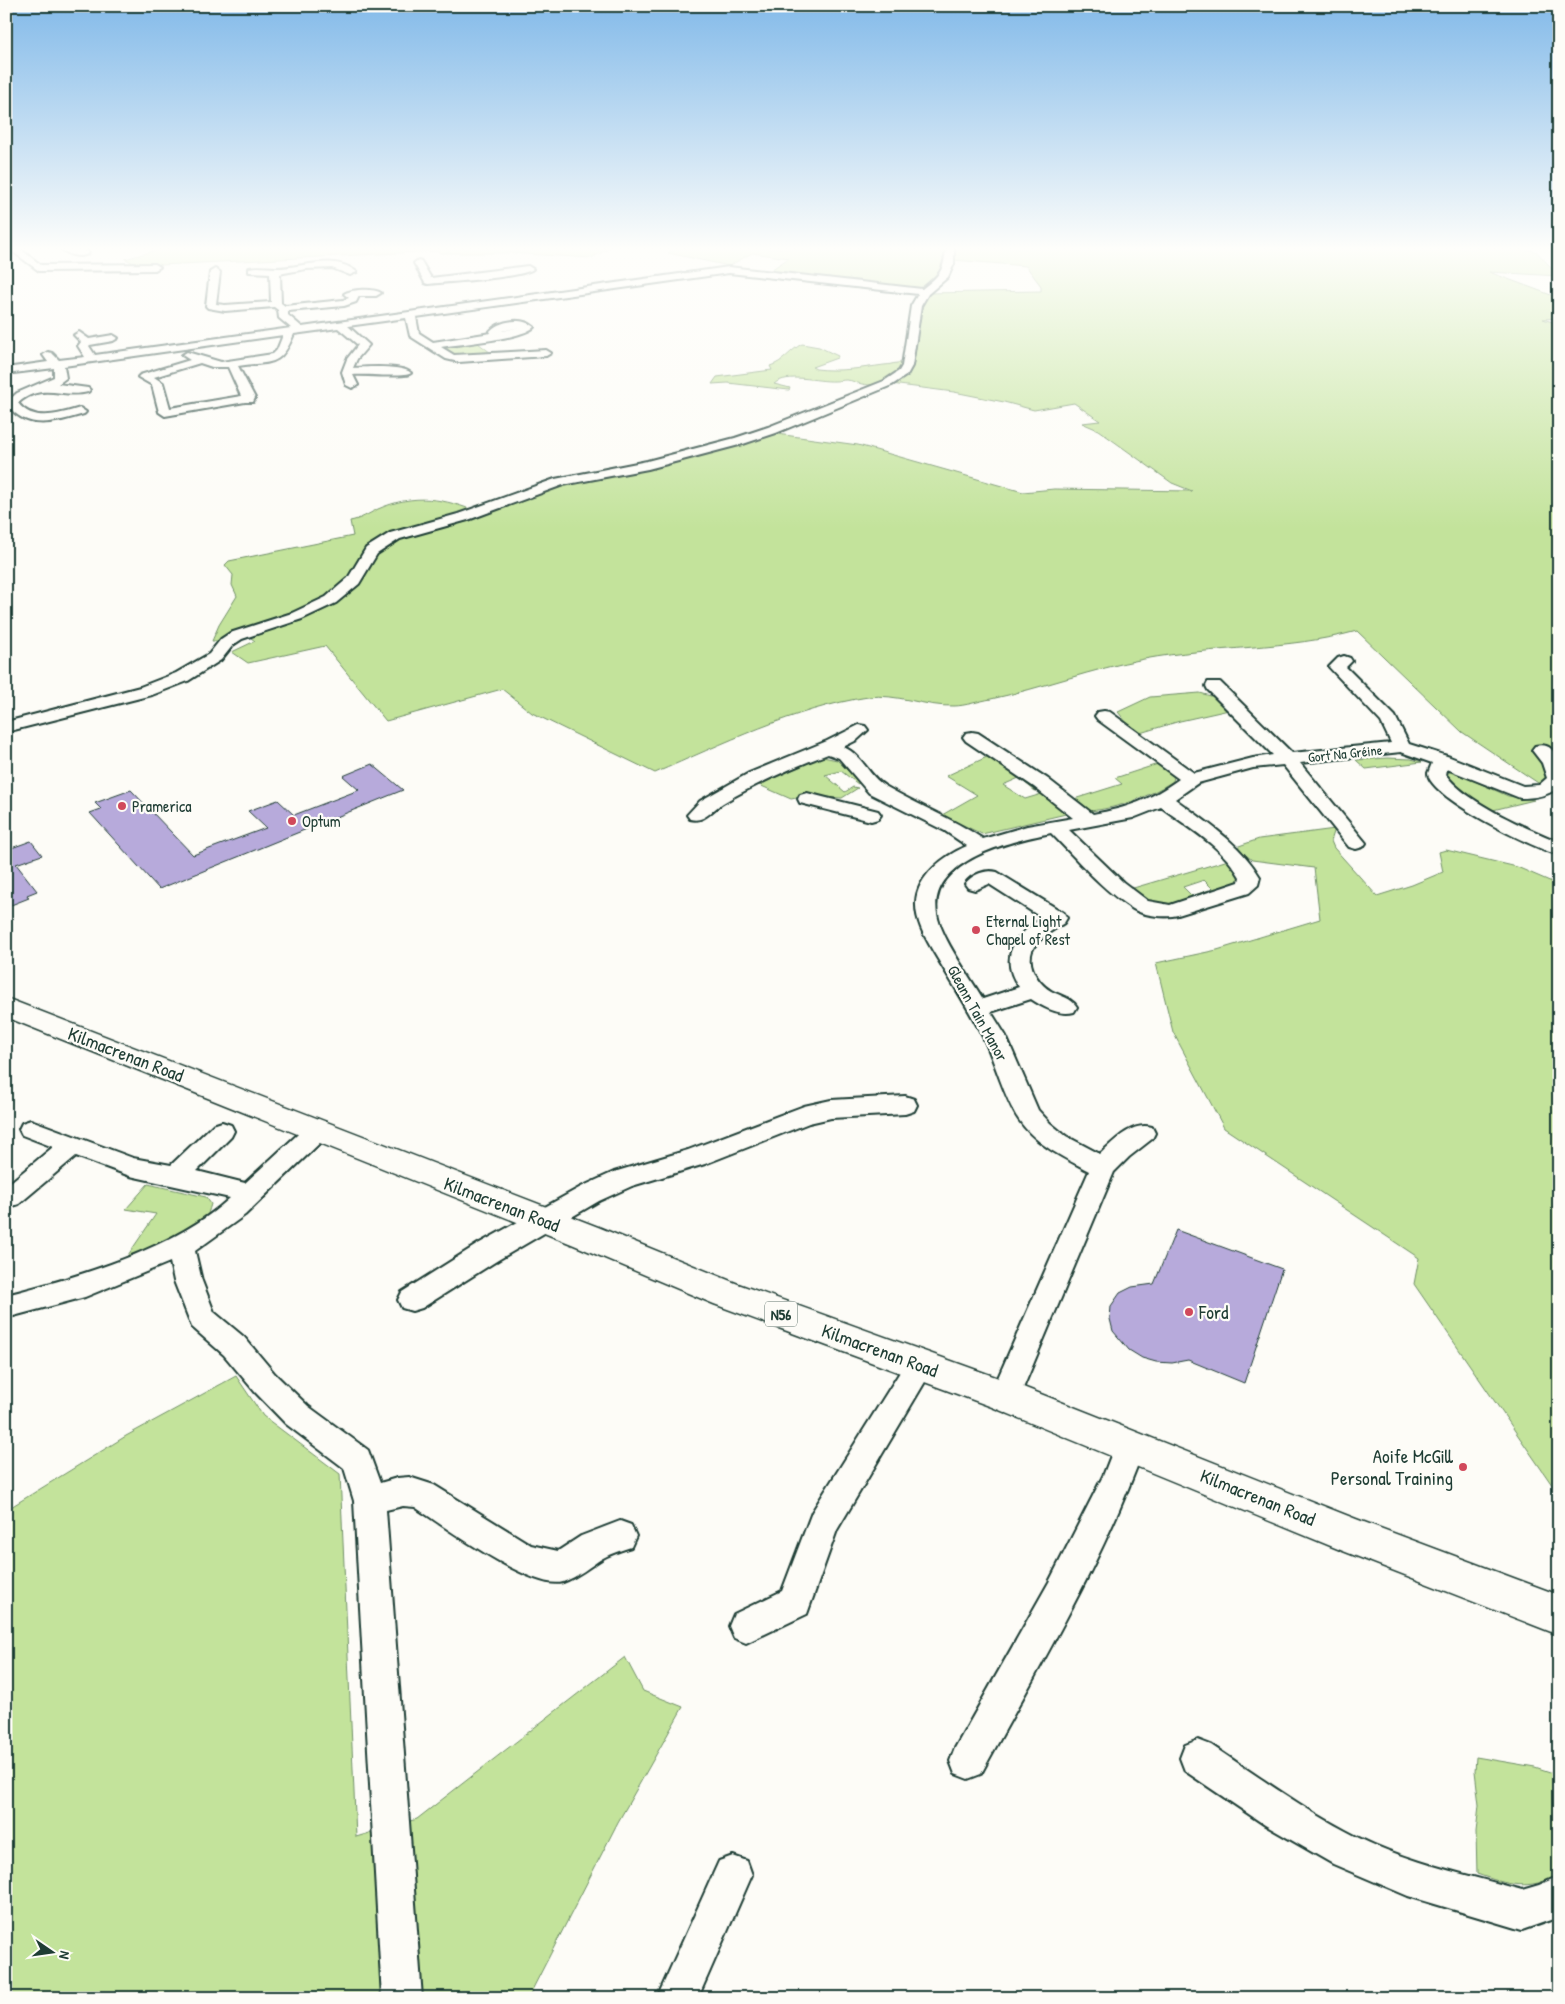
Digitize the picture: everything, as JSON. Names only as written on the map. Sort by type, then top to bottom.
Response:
[{"type":"main road","name":"Kilmacrenan Road","points":[[6,1007],[726,1294],[1005,1396],[1352,1536],[1559,1615]]},
{"type":"street","points":[[83,342],[83,346],[92,359]]},
{"type":"street","points":[[6,371],[218,342]]},
{"type":"street","points":[[171,348],[216,365],[278,356],[288,342]]},
{"type":"street","points":[[352,385],[347,372],[350,361],[364,345],[360,342]]},
{"type":"street","points":[[426,342],[450,357],[463,360],[546,353]]},
{"type":"street","points":[[431,345],[453,342]]},
{"type":"street","points":[[6,727],[146,691],[182,677],[216,657],[227,642],[236,636],[297,616],[331,600],[354,581],[371,551],[395,536],[463,517],[566,480],[648,465],[732,444],[772,430],[888,383],[907,366],[911,342]]},
{"type":"street","points":[[48,355],[57,364],[61,376],[47,387],[15,398],[12,402],[13,405],[27,417],[36,420],[57,418],[80,412]]},
{"type":"street","points":[[200,360],[141,377],[157,383],[165,412],[249,399],[232,364]]},
{"type":"street","points":[[347,372],[369,370],[398,374]]},
{"type":"street","points":[[47,387],[84,390]]},
{"type":"street","name":"Gort Na Gréine","points":[[1335,664],[1389,720],[1402,747]]},
{"type":"street","points":[[1214,686],[1287,760],[1356,843]]},
{"type":"street","points":[[1104,716],[1191,779]]},
{"type":"street","points":[[697,816],[710,802],[758,776],[796,759],[830,748],[858,730]]},
{"type":"street","points":[[972,737],[1040,783],[1088,820]]},
{"type":"street","name":"Gort Na Gréine","points":[[1287,760],[1402,747],[1444,761],[1505,787],[1520,792],[1532,792],[1545,789],[1557,780],[1550,758]]},
{"type":"street","points":[[830,748],[845,754],[876,789],[952,827],[980,846]]},
{"type":"street","name":"Gleann Tain Manor","points":[[1103,1167],[1057,1142],[1041,1129],[1028,1114],[994,1036],[938,940],[927,916],[926,901],[928,890],[939,872],[955,860],[980,846],[1054,826],[1126,814],[1163,799],[1191,779],[1253,763],[1287,760]]},
{"type":"street","points":[[1444,761],[1438,764],[1436,772],[1437,778],[1444,785],[1482,813],[1559,849]]},
{"type":"street","points":[[844,807],[864,793],[876,789]]},
{"type":"street","points":[[807,799],[870,815]]},
{"type":"street","points":[[1054,826],[1116,886],[1142,906],[1170,911],[1242,889],[1248,885],[1250,877],[1243,865],[1220,843],[1163,799]]},
{"type":"street","points":[[975,884],[990,876],[1057,918],[1033,934],[1025,943],[1020,956],[1021,972],[1027,984],[1034,990],[1050,1001],[1066,1007]]},
{"type":"street","points":[[978,1008],[1034,990]]},
{"type":"street","points":[[412,1300],[488,1252],[590,1194],[623,1179],[696,1157],[804,1115],[831,1109],[905,1105]]},
{"type":"street","points":[[32,1128],[130,1167],[216,1184],[251,1195]]},
{"type":"street","points":[[6,1307],[75,1289],[180,1246],[213,1226],[251,1195],[318,1130]]},
{"type":"street","points":[[176,1176],[222,1132]]},
{"type":"street","points":[[1005,1396],[1103,1167],[1120,1150],[1143,1133]]},
{"type":"street","points":[[10,1196],[73,1145]]},
{"type":"street","points":[[180,1246],[188,1281],[202,1319],[234,1346],[265,1383],[297,1415],[357,1460],[370,1501],[402,1998]]},
{"type":"street","points":[[746,1626],[794,1602],[823,1523],[920,1365]]},
{"type":"street","points":[[968,1761],[1061,1593],[1117,1480],[1130,1445]]},
{"type":"street","points":[[370,1501],[400,1492],[411,1491],[423,1496],[522,1557],[542,1564],[561,1567],[592,1547],[620,1536]]},
{"type":"street","points":[[1198,1758],[1278,1812],[1338,1846],[1408,1877],[1467,1896],[1522,1910],[1549,1902],[1559,1896]]},
{"type":"street","points":[[677,1998],[733,1875]]},
{"type":"green space","points":[[476,342],[495,356],[457,357],[441,346]]},
{"type":"green space","points":[[916,342],[1559,342],[1559,797],[1462,732],[1357,631],[1304,642],[1144,659],[1010,695],[963,705],[943,706],[879,696],[841,702],[813,709],[759,728],[655,773],[532,713],[502,689],[386,721],[325,646],[248,663],[232,652],[255,641],[247,635],[222,641],[212,641],[219,625],[237,596],[232,585],[233,575],[225,565],[229,561],[353,536],[350,521],[361,518],[378,509],[404,501],[429,499],[442,501],[480,513],[584,478],[721,449],[777,434],[858,445],[1023,492],[1054,489],[1192,491],[1172,483],[1098,430],[1082,423],[1100,421],[1074,403],[1034,410],[954,392],[891,384],[905,376],[915,355]]},
{"type":"green space","points":[[802,344],[819,347],[838,356],[812,367],[816,369],[842,370],[903,363],[891,378],[875,385],[848,380],[828,381],[803,378],[780,380],[774,384],[790,388],[789,390],[728,383],[712,384],[717,377],[772,370],[770,366],[779,362]]},
{"type":"green space","points":[[1200,693],[1218,698],[1229,710],[1180,721],[1140,733],[1126,722],[1118,712],[1150,697]]},
{"type":"green space","points":[[989,756],[1040,789],[1035,791],[1019,778],[1003,785],[1025,799],[1045,793],[1070,813],[982,834],[942,815],[977,795],[946,776]]},
{"type":"green space","points":[[823,757],[837,760],[859,782],[858,784],[841,771],[825,775],[845,792],[853,787],[858,788],[842,798],[807,796],[791,799],[757,784],[811,759]]},
{"type":"green space","points":[[1411,759],[1422,762],[1366,769],[1356,760]]},
{"type":"green space","points":[[1158,764],[1174,777],[1173,781],[1144,797],[1112,807],[1090,811],[1074,799],[1122,784],[1115,778]]},
{"type":"green space","points":[[1452,771],[1508,796],[1534,800],[1493,810],[1456,785],[1446,774]]},
{"type":"green space","points":[[1335,829],[1331,841],[1334,848],[1377,896],[1412,885],[1443,872],[1439,852],[1446,850],[1517,867],[1559,885],[1559,1495],[1414,1284],[1419,1258],[1224,1128],[1173,1032],[1156,963],[1217,950],[1320,919],[1314,868],[1252,860],[1236,847],[1259,839]]},
{"type":"green space","points":[[1232,859],[1244,873],[1241,883],[1216,892],[1204,880],[1183,887],[1192,896],[1209,890],[1212,893],[1179,903],[1160,904],[1151,902],[1130,889]]},
{"type":"green space","points":[[148,1184],[206,1197],[211,1204],[204,1221],[198,1226],[167,1242],[126,1258],[156,1214],[126,1209]]},
{"type":"green space","points":[[236,1376],[263,1416],[340,1474],[356,1837],[417,1819],[625,1657],[643,1691],[683,1707],[618,1822],[528,1998],[6,1998],[6,1510],[126,1436]]},
{"type":"green space","points":[[1476,1757],[1535,1767],[1559,1775],[1559,1875],[1537,1883],[1518,1885],[1477,1874],[1476,1832],[1479,1805],[1475,1771]]},
{"type":"building","name":"Optum","points":[[372,764],[403,790],[159,889],[90,813],[101,809],[95,803],[131,790],[193,855],[266,828],[248,811],[278,800],[294,815],[359,790],[343,776]]},
{"type":"building","points":[[31,841],[42,855],[16,864],[37,891],[27,895],[29,898],[6,907],[6,850]]},
{"type":"building","name":"Ford","points":[[1176,1230],[1282,1269],[1244,1383],[1188,1360],[1172,1363],[1156,1362],[1142,1358],[1129,1350],[1113,1331],[1110,1319],[1111,1306],[1120,1293],[1132,1287],[1154,1284]]},
{"type":"place","name":"Pramerica","points":[[122,806]]},
{"type":"place","name":"Optum","points":[[292,821]]},
{"type":"place","name":"Eternal Light Chapel of Rest","points":[[976,930]]},
{"type":"place","name":"Ford","points":[[1189,1312]]},
{"type":"place","name":"Aoife McGill Personal Training","points":[[1463,1467]]}]
